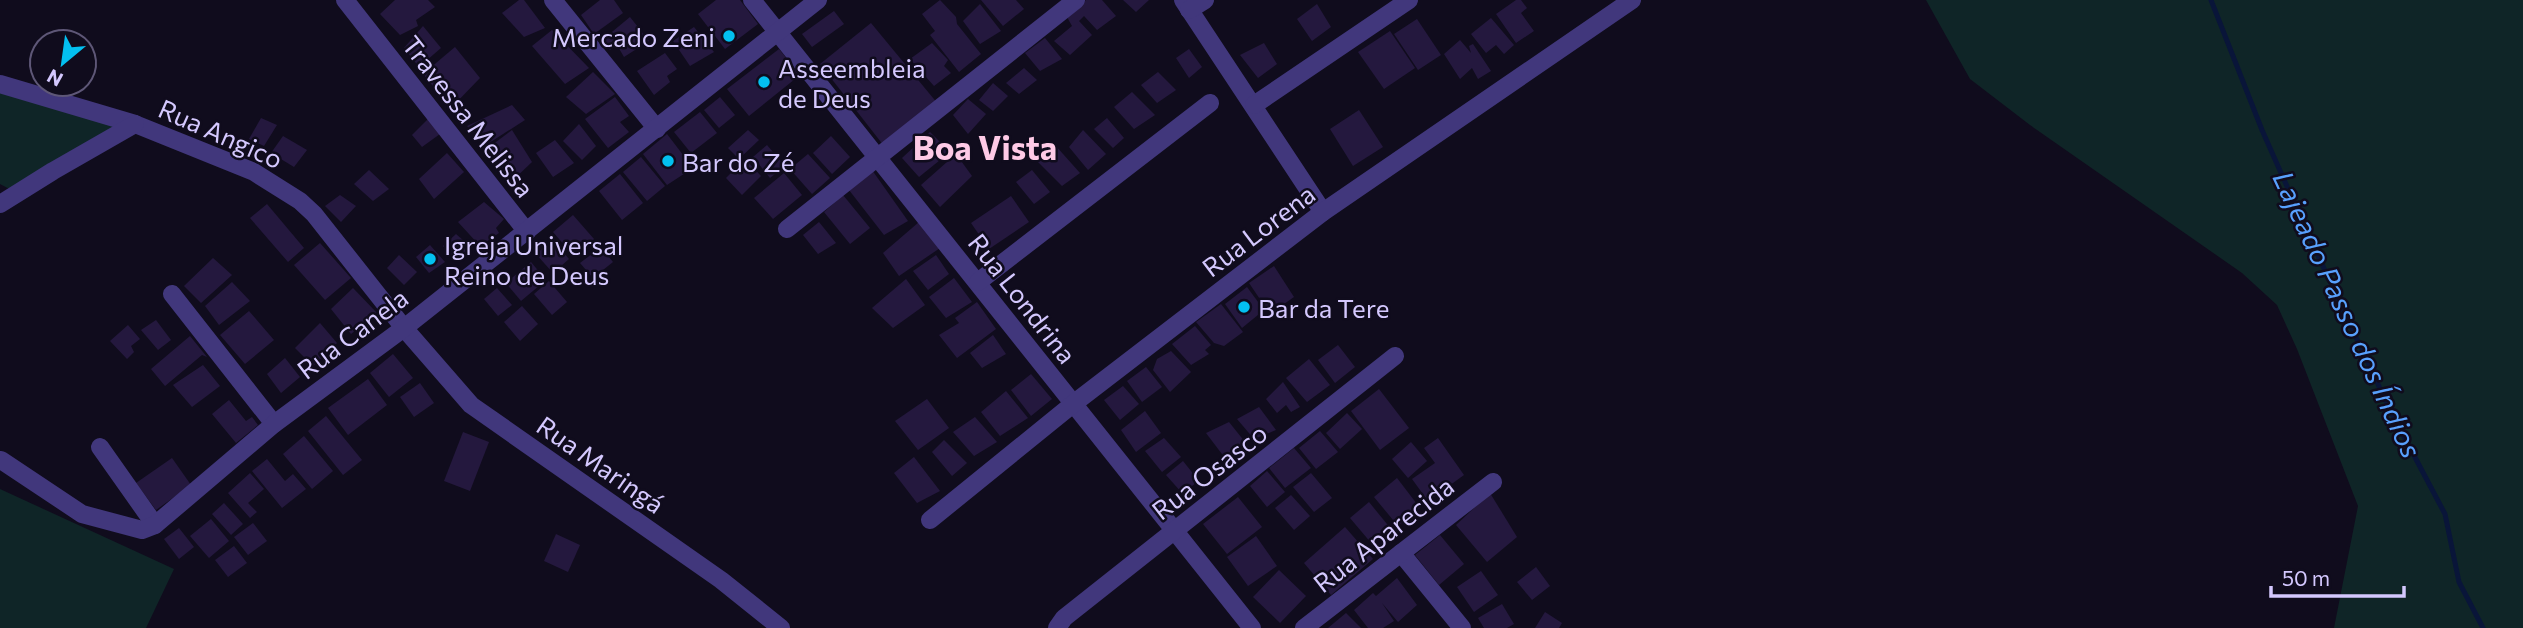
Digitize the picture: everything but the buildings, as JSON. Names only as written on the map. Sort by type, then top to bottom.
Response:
[{"type":"street","name":"Travessa Melissa","points":[[345,0],[527,232]]},
{"type":"street","points":[[553,0],[657,129]]},
{"type":"street","name":"Rua Londrina","points":[[752,0],[1252,628]]},
{"type":"street","name":"Rua Canela","points":[[155,524],[274,424],[404,328],[818,0]]},
{"type":"street","points":[[787,229],[1076,0]]},
{"type":"street","points":[[1205,0],[1186,5],[1324,212]]},
{"type":"street","points":[[1254,105],[1409,0]]},
{"type":"street","name":"Rua Lorena","points":[[930,520],[1073,404],[1324,212],[1632,0]]},
{"type":"street","name":"Rua Angico","points":[[0,85],[135,124],[254,172],[300,201],[314,214],[404,328]]},
{"type":"street","points":[[978,282],[1210,103]]},
{"type":"street","points":[[0,204],[135,124]]},
{"type":"street","points":[[172,293],[274,424]]},
{"type":"street","name":"Rua Maringá","points":[[404,328],[471,405],[721,580],[781,628]]},
{"type":"street","name":"Rua Osasco","points":[[1057,628],[1065,618],[1395,356]]},
{"type":"street","points":[[1,460],[82,514],[142,530],[155,524],[100,447]]},
{"type":"street","name":"Rua Aparecida","points":[[1304,628],[1493,482]]},
{"type":"street","points":[[1401,553],[1462,628]]},
{"type":"green space","points":[[1926,0],[2523,0],[2523,628],[2334,628],[2358,506],[2297,349],[2277,305],[2242,273],[2030,125],[1970,79]]},
{"type":"green space","points":[[0,84],[28,92],[28,98],[47,98],[135,124],[17,193],[0,184]]},
{"type":"green space","points":[[0,489],[174,569],[146,628],[0,628]]},
{"type":"waterway","name":"Lajeado Passo dos Índios","points":[[2211,0],[2262,130],[2313,245],[2391,412],[2445,514],[2459,582],[2483,628]]},
{"type":"place","name":"Mercado Zeni","points":[[729,36]]},
{"type":"place","name":"Asseembleia de Deus","points":[[764,82]]},
{"type":"place","name":"Bar do Zé","points":[[668,161]]},
{"type":"place","name":"Igreja Universal Reino de Deus","points":[[430,259]]},
{"type":"place","name":"Bar da Tere","points":[[1244,307]]},
{"type":"district","name":"Boa Vista","points":[[985,146]]}]
